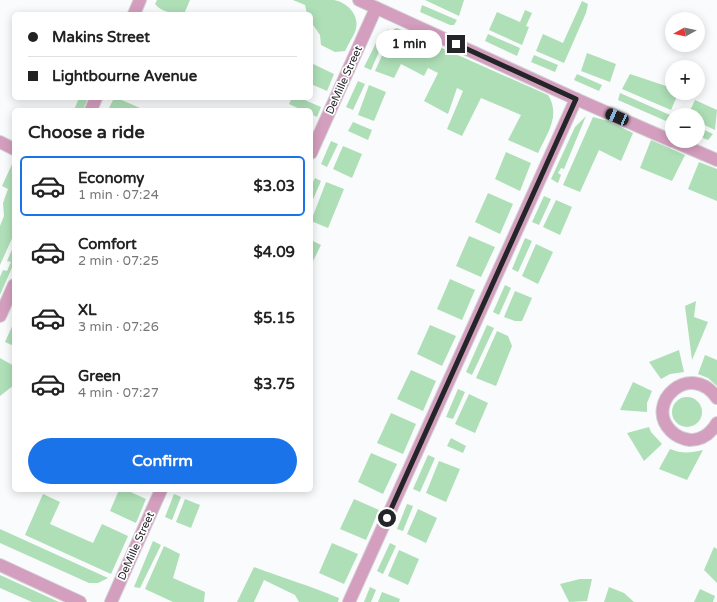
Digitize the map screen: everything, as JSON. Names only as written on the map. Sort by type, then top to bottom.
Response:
[{"type":"street","points":[[135,12],[140,0]]},
{"type":"street","points":[[359,0],[665,138]]},
{"type":"street","name":"DeMille Street","points":[[313,149],[376,8]]},
{"type":"street","points":[[349,602],[576,99]]},
{"type":"street","points":[[0,142],[12,148]]},
{"type":"street","points":[[689,148],[717,160]]},
{"type":"street","points":[[0,316],[12,289]]},
{"type":"street","points":[[717,398],[708,388],[700,384],[688,383],[679,385],[666,397],[663,414],[669,429],[680,438],[689,440],[698,439],[706,435],[717,423]]},
{"type":"street","name":"DeMille Street","points":[[111,602],[159,492]]},
{"type":"street","points":[[0,565],[80,602]]},
{"type":"green space","points":[[157,0],[190,0],[185,12],[164,11],[155,4]]},
{"type":"green space","points":[[293,0],[334,0],[349,7],[355,16],[356,26],[355,32],[345,51],[335,52],[321,45],[320,35],[313,25],[313,12],[307,12],[305,5]]},
{"type":"green space","points":[[425,0],[464,0],[459,16]]},
{"type":"green space","points":[[582,1],[588,4],[586,13],[564,63],[536,51],[543,34],[563,43]]},
{"type":"green space","points":[[422,5],[457,20],[454,25],[450,25],[420,12]]},
{"type":"green space","points":[[525,10],[532,13],[526,26],[529,27],[522,45],[489,30],[497,12],[520,22]]},
{"type":"green space","points":[[397,28],[548,95],[552,102],[553,117],[549,132],[538,153],[508,140],[521,115],[481,98],[462,136],[447,129],[463,91],[457,88],[448,114],[424,101],[438,73],[428,68],[424,76],[401,64],[394,78],[375,71],[394,29]]},
{"type":"green space","points":[[389,29],[371,70],[364,67],[381,33]]},
{"type":"green space","points":[[488,34],[520,48],[517,56],[485,41]]},
{"type":"green space","points":[[587,53],[616,64],[610,82],[581,71]]},
{"type":"green space","points":[[534,55],[558,65],[555,72],[531,62]]},
{"type":"green space","points":[[313,64],[334,74],[327,91],[313,85]]},
{"type":"green space","points":[[577,74],[602,85],[599,91],[574,80]]},
{"type":"green space","points":[[630,74],[665,86],[665,100],[675,100],[672,108],[666,108],[622,89]]},
{"type":"green space","points":[[358,81],[365,84],[353,110],[346,107]]},
{"type":"green space","points":[[369,85],[386,92],[374,121],[358,115]]},
{"type":"green space","points":[[620,93],[665,113],[665,121],[618,100]]},
{"type":"green space","points":[[78,100],[87,100],[84,108],[75,108]]},
{"type":"green space","points":[[113,100],[122,100],[140,108],[109,108]]},
{"type":"green space","points":[[291,100],[305,100],[321,107],[317,117],[313,115],[313,108],[298,108],[289,104]]},
{"type":"green space","points":[[695,100],[717,110],[715,130],[705,125],[705,108],[691,108]]},
{"type":"green space","points":[[586,116],[564,169],[561,168],[558,173],[561,175],[558,183],[551,179],[575,127]]},
{"type":"green space","points":[[593,117],[608,121],[633,133],[621,161],[599,150],[580,192],[563,185]]},
{"type":"green space","points":[[353,122],[372,130],[368,140],[348,131]]},
{"type":"green space","points":[[705,130],[713,134],[708,140],[705,139]]},
{"type":"green space","points":[[651,140],[665,146],[665,148],[669,148],[685,155],[672,181],[640,168]]},
{"type":"green space","points":[[331,141],[338,144],[327,167],[321,164]]},
{"type":"green space","points":[[343,146],[362,154],[352,178],[333,169]]},
{"type":"green space","points":[[506,152],[531,163],[520,191],[495,179]]},
{"type":"green space","points":[[699,162],[717,169],[717,201],[688,189]]},
{"type":"green space","points":[[12,164],[12,238],[0,265],[0,226],[4,216],[3,203],[8,189],[2,186]]},
{"type":"green space","points":[[315,178],[321,181],[313,199],[313,182]]},
{"type":"green space","points":[[326,182],[344,189],[328,228],[313,222],[313,216]]},
{"type":"green space","points":[[488,193],[513,204],[500,234],[475,222]]},
{"type":"green space","points":[[544,196],[551,199],[539,225],[532,222]]},
{"type":"green space","points":[[556,200],[572,207],[560,235],[543,227]]},
{"type":"green space","points":[[469,236],[495,247],[481,277],[456,266]]},
{"type":"green space","points":[[525,238],[532,241],[518,272],[512,269]]},
{"type":"green space","points":[[313,241],[321,245],[313,261]]},
{"type":"green space","points":[[536,244],[553,252],[538,284],[522,276]]},
{"type":"green space","points":[[12,250],[12,268],[0,295],[0,277],[3,270],[7,271],[11,262],[7,261]]},
{"type":"green space","points":[[450,279],[475,290],[462,320],[437,309]]},
{"type":"green space","points":[[505,285],[511,288],[499,315],[493,312]]},
{"type":"green space","points":[[515,291],[532,298],[522,321],[515,321],[504,317]]},
{"type":"green space","points":[[696,301],[694,317],[708,322],[692,360],[685,306]]},
{"type":"green space","points":[[430,325],[456,336],[442,366],[417,354]]},
{"type":"green space","points":[[487,325],[494,328],[472,375],[466,372]]},
{"type":"green space","points":[[12,326],[12,345],[5,342]]},
{"type":"green space","points":[[497,331],[508,336],[512,346],[496,386],[476,378]]},
{"type":"green space","points":[[679,350],[684,372],[670,374],[661,379],[649,362]]},
{"type":"green space","points":[[705,355],[717,360],[717,386],[708,378],[698,374]]},
{"type":"green space","points":[[0,358],[12,365],[12,387],[0,396]]},
{"type":"green space","points":[[411,370],[436,381],[423,411],[397,399]]},
{"type":"green space","points":[[633,382],[652,391],[647,403],[647,412],[620,410]]},
{"type":"green space","points":[[458,389],[465,392],[453,419],[446,417]]},
{"type":"green space","points":[[469,394],[488,403],[475,433],[455,424]]},
{"type":"green space","points":[[687,397],[697,402],[702,412],[697,422],[687,427],[677,422],[672,412],[677,402]]},
{"type":"green space","points":[[391,413],[416,424],[403,454],[377,443]]},
{"type":"green space","points":[[649,427],[651,432],[662,444],[644,461],[627,433]]},
{"type":"green space","points":[[451,438],[466,446],[463,453],[447,446]]},
{"type":"green space","points":[[670,449],[679,452],[694,452],[703,450],[687,480],[659,469]]},
{"type":"green space","points":[[371,453],[397,464],[383,494],[358,482]]},
{"type":"green space","points":[[428,455],[435,458],[420,492],[413,489]]},
{"type":"green space","points":[[439,461],[460,469],[446,502],[426,493]]},
{"type":"green space","points":[[118,492],[130,492],[146,499],[136,523],[110,511]]},
{"type":"green space","points":[[43,494],[60,502],[50,524],[93,543],[102,524],[128,536],[111,574],[25,535]]},
{"type":"green space","points":[[174,494],[181,497],[172,520],[165,517]]},
{"type":"green space","points":[[185,499],[200,505],[191,528],[176,522]]},
{"type":"green space","points":[[354,499],[379,510],[366,540],[340,529]]},
{"type":"green space","points":[[407,504],[413,506],[403,531],[397,529]]},
{"type":"green space","points":[[418,509],[437,518],[426,543],[407,534]]},
{"type":"green space","points":[[0,529],[108,578],[98,583],[89,583],[0,543]]},
{"type":"green space","points":[[153,541],[161,545],[140,588],[134,587]]},
{"type":"green space","points":[[332,543],[358,554],[344,584],[319,573]]},
{"type":"green space","points":[[390,543],[396,546],[383,574],[377,571]]},
{"type":"green space","points":[[164,546],[180,554],[173,578],[205,592],[204,602],[173,602],[145,589]]},
{"type":"green space","points":[[714,547],[717,549],[717,583],[704,570]]},
{"type":"green space","points":[[399,550],[419,559],[408,585],[388,576]]},
{"type":"green space","points":[[254,567],[339,598],[338,602],[299,602],[295,595],[264,580],[254,602],[237,602]]},
{"type":"green space","points":[[0,575],[59,602],[32,602],[0,588]]},
{"type":"green space","points":[[580,579],[592,579],[587,601],[569,602],[560,584]]},
{"type":"green space","points":[[370,587],[376,590],[371,602],[364,602]]},
{"type":"green space","points":[[609,587],[624,593],[634,602],[604,602]]},
{"type":"green space","points":[[700,589],[715,596],[713,602],[694,602]]},
{"type":"green space","points":[[382,592],[400,599],[399,602],[378,602]]},
{"type":"route","points":[[387,518],[576,99],[456,44]]}]
